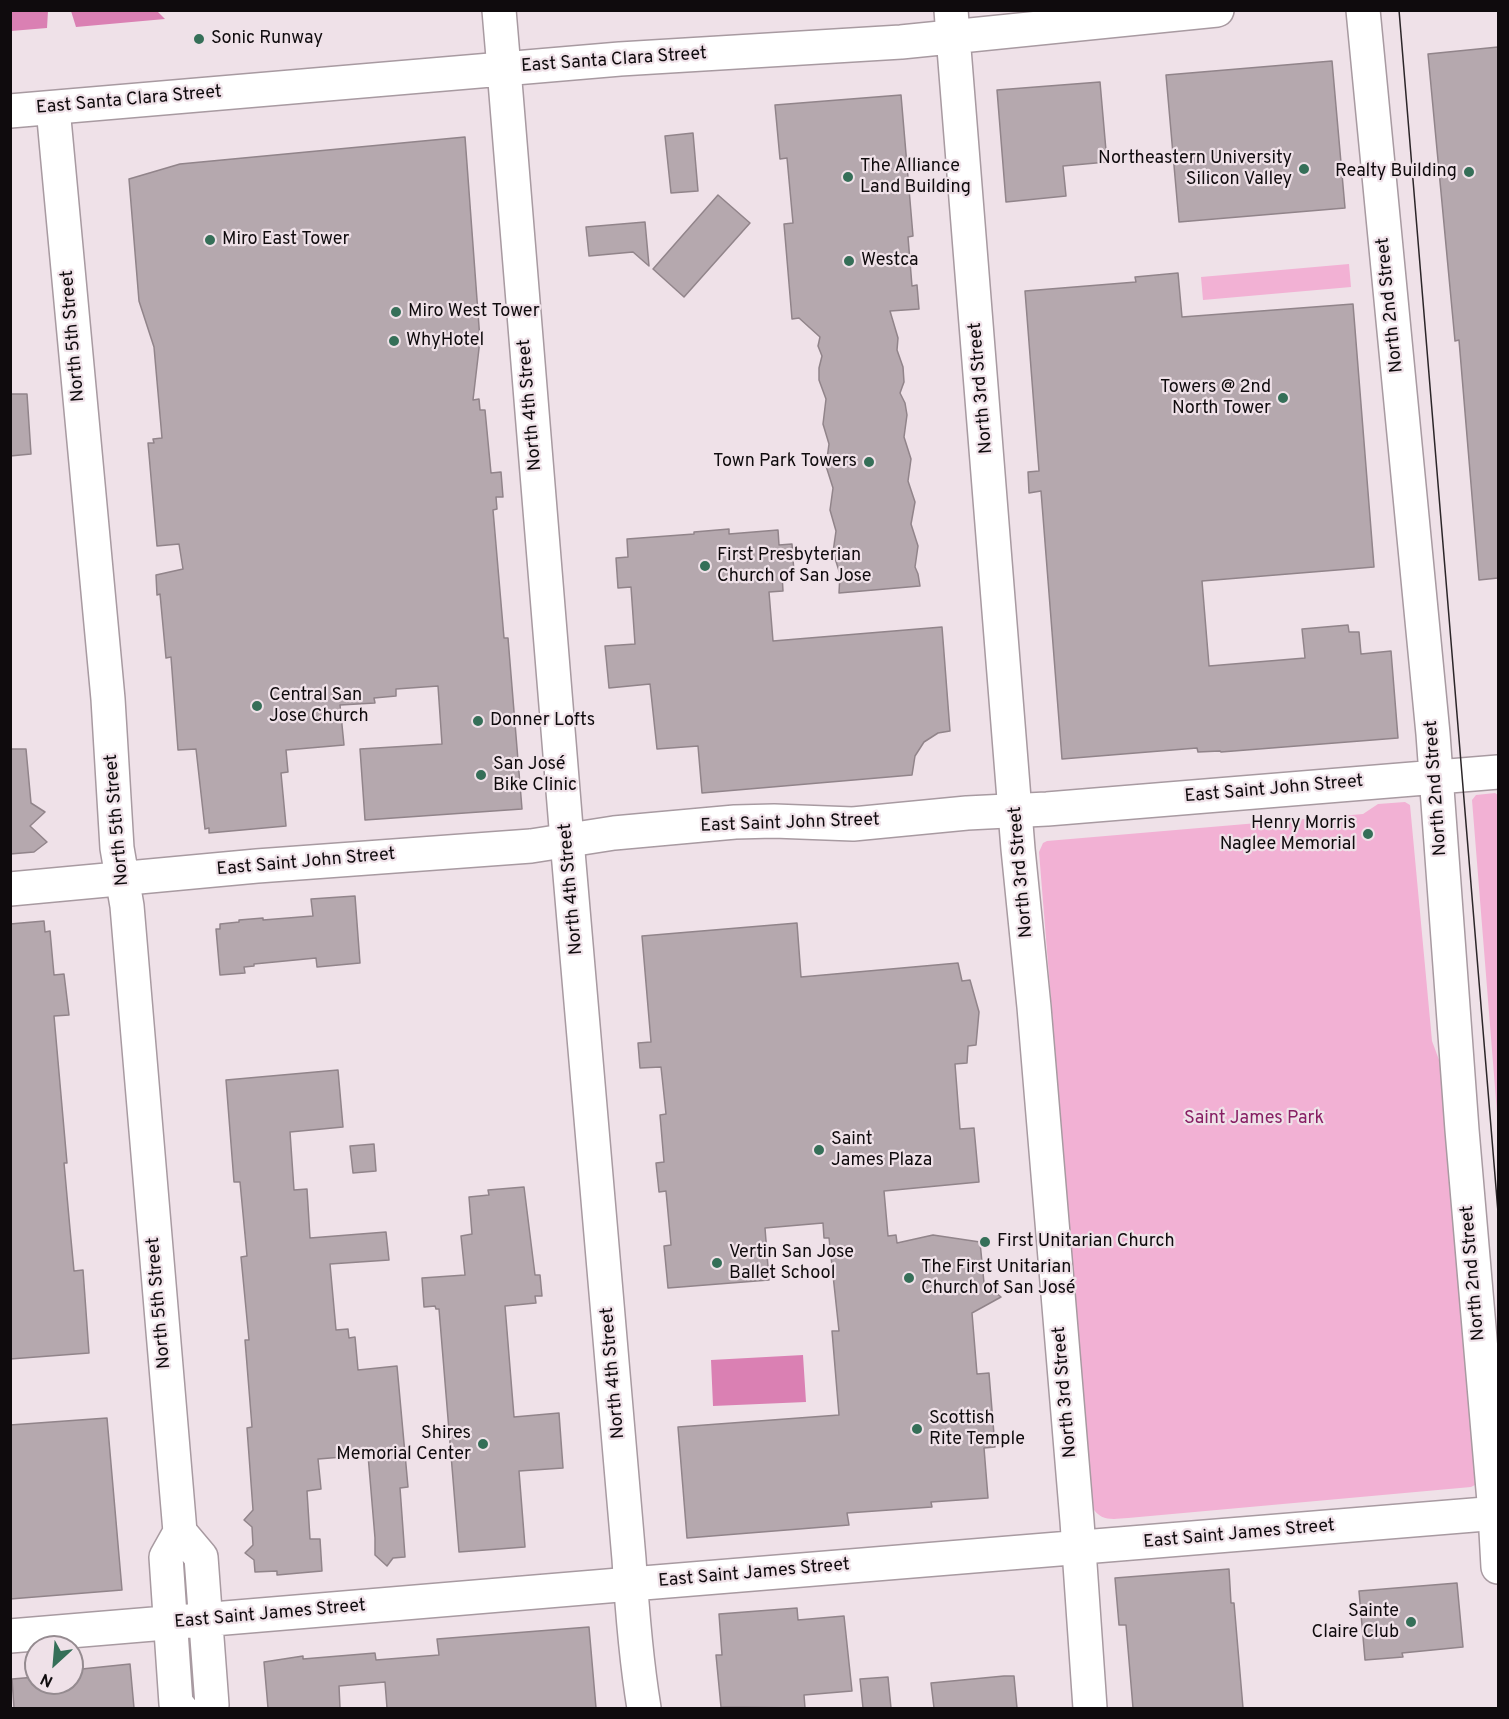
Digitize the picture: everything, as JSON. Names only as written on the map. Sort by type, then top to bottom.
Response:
[{"type":"street","name":"North 4th Street","points":[[499,10],[636,1659],[644,1708]]},
{"type":"street","name":"East Santa Clara Street","points":[[10,111],[620,59],[901,42],[952,23],[1123,21],[1217,10]]},
{"type":"street","name":"North 2nd Street","points":[[1363,10],[1436,777],[1462,1141],[1497,1513],[1498,1567]]},
{"type":"street","name":"North 3rd Street","points":[[952,23],[1079,1548],[1090,1708]]},
{"type":"street","name":"North 5th Street","points":[[53,108],[106,687],[117,848],[127,906],[180,1532]]},
{"type":"street","name":"East Saint John Street","points":[[10,889],[257,866],[531,846],[614,833],[735,822],[774,820],[853,824],[967,813],[1016,812],[1498,772]]},
{"type":"street","name":"East Saint James Street","points":[[10,1636],[1497,1513]]},
{"type":"street","points":[[180,1708],[176,1704],[166,1557],[180,1532],[201,1557],[212,1705],[208,1708]]},
{"type":"green space","points":[[1349,264],[1351,287],[1203,300],[1201,277]]},
{"type":"green space","points":[[1495,793],[1498,795],[1498,1125],[1472,800],[1476,795]]},
{"type":"green space","name":"Saint James Park","points":[[1405,802],[1410,805],[1432,1041],[1442,1068],[1475,1485],[1128,1518],[1103,1517],[1092,1507],[1039,852],[1043,843],[1047,841],[1363,814],[1378,804]]},
{"type":"shaded area","points":[[11,10],[48,11],[47,28],[11,31]]},
{"type":"shaded area","points":[[71,11],[157,11],[165,19],[76,27]]},
{"type":"shaded area","points":[[803,1355],[806,1402],[713,1406],[711,1360]]},
{"type":"building","points":[[1498,47],[1498,578],[1479,580],[1459,340],[1455,341],[1428,54]]},
{"type":"building","points":[[1332,61],[1345,208],[1179,222],[1166,75]]},
{"type":"building","points":[[1100,82],[1107,162],[1063,166],[1066,196],[1006,202],[997,90]]},
{"type":"building","points":[[901,95],[913,236],[908,237],[912,286],[917,285],[919,309],[890,311],[898,338],[897,350],[903,367],[904,382],[900,393],[907,415],[904,437],[911,459],[908,481],[915,502],[911,524],[918,546],[915,567],[920,586],[839,593],[840,574],[833,552],[836,531],[830,510],[833,488],[826,466],[829,444],[823,424],[826,399],[819,380],[822,356],[818,346],[820,337],[799,318],[792,319],[784,224],[793,223],[787,158],[780,159],[775,105]]},
{"type":"building","points":[[693,133],[698,191],[671,193],[665,136]]},
{"type":"building","points":[[465,137],[480,340],[473,400],[479,399],[480,410],[485,410],[491,473],[501,472],[503,497],[496,497],[497,509],[493,510],[504,638],[508,638],[522,809],[365,820],[360,749],[442,744],[438,686],[396,689],[396,696],[374,698],[375,703],[340,705],[344,745],[286,750],[288,772],[281,773],[286,826],[209,833],[209,828],[205,829],[196,749],[178,750],[171,657],[166,658],[160,594],[157,595],[156,575],[183,569],[179,544],[157,546],[148,443],[154,443],[153,439],[162,438],[154,347],[139,301],[129,179],[180,164]]},
{"type":"building","points":[[718,195],[750,223],[684,297],[653,269]]},
{"type":"building","points":[[645,222],[649,266],[633,252],[589,256],[586,227]]},
{"type":"building","points":[[1178,273],[1182,317],[1353,304],[1374,567],[1202,581],[1209,666],[1305,658],[1302,629],[1348,625],[1349,632],[1359,632],[1361,654],[1391,651],[1398,738],[1221,752],[1198,752],[1197,748],[1062,759],[1041,491],[1029,493],[1028,472],[1039,471],[1025,291],[1136,282],[1135,277]]},
{"type":"building","points":[[10,394],[27,394],[31,454],[10,456]]},
{"type":"building","points":[[729,529],[729,534],[778,530],[779,545],[792,544],[794,573],[782,574],[783,591],[769,592],[773,641],[942,627],[950,731],[938,733],[924,742],[915,756],[912,775],[702,793],[698,746],[657,749],[650,684],[609,688],[605,646],[635,644],[631,587],[618,588],[616,558],[628,557],[627,539]]},
{"type":"building","points":[[10,749],[26,749],[31,803],[45,812],[30,826],[47,842],[34,852],[10,854]]},
{"type":"building","points":[[355,896],[360,963],[317,967],[316,958],[254,964],[254,966],[244,967],[245,973],[220,975],[216,929],[220,929],[220,924],[239,922],[239,920],[313,916],[311,899]]},
{"type":"building","points":[[44,921],[45,932],[50,931],[54,975],[64,974],[69,1015],[54,1016],[74,1271],[83,1270],[89,1353],[10,1359],[10,924]]},
{"type":"building","points":[[797,923],[801,977],[958,963],[962,981],[970,980],[979,1012],[976,1045],[968,1046],[967,1063],[955,1064],[960,1129],[974,1128],[979,1182],[884,1191],[888,1236],[896,1235],[897,1243],[933,1235],[980,1242],[984,1283],[1001,1297],[972,1313],[977,1374],[989,1373],[995,1447],[984,1448],[988,1498],[931,1502],[932,1507],[847,1513],[849,1525],[687,1538],[678,1427],[839,1415],[832,1331],[839,1331],[829,1238],[824,1238],[823,1223],[765,1228],[769,1280],[668,1288],[664,1246],[671,1245],[666,1191],[659,1192],[656,1163],[664,1162],[660,1115],[666,1114],[661,1067],[640,1068],[638,1043],[651,1042],[642,936]]},
{"type":"building","points":[[338,1070],[343,1127],[290,1132],[294,1190],[307,1189],[310,1238],[386,1232],[389,1260],[330,1264],[336,1330],[348,1329],[349,1338],[355,1337],[358,1370],[397,1366],[408,1487],[400,1488],[405,1557],[393,1558],[387,1566],[375,1555],[368,1455],[318,1459],[321,1489],[307,1491],[310,1539],[320,1539],[322,1571],[277,1575],[277,1571],[255,1572],[254,1560],[245,1553],[253,1545],[252,1527],[244,1520],[253,1510],[247,1428],[252,1427],[245,1340],[249,1340],[241,1257],[247,1256],[240,1182],[234,1182],[226,1080]]},
{"type":"building","points":[[374,1144],[376,1171],[353,1173],[350,1146]]},
{"type":"building","points":[[524,1187],[535,1275],[540,1275],[542,1296],[535,1296],[536,1303],[505,1306],[514,1417],[559,1413],[563,1468],[519,1471],[525,1547],[459,1552],[439,1309],[435,1306],[424,1307],[422,1278],[465,1275],[461,1236],[472,1234],[469,1197],[489,1195],[488,1190]]},
{"type":"building","points":[[107,1418],[122,1590],[10,1599],[10,1425]]},
{"type":"building","points":[[1229,1569],[1243,1708],[1133,1708],[1126,1625],[1119,1625],[1115,1578]]},
{"type":"building","name":"Sainte Claire Club","points":[[1457,1583],[1463,1647],[1402,1653],[1403,1657],[1365,1660],[1359,1591]]},
{"type":"building","points":[[797,1608],[798,1620],[844,1616],[852,1691],[804,1695],[805,1708],[721,1707],[716,1655],[722,1655],[719,1614]]},
{"type":"building","points":[[589,1627],[596,1708],[387,1708],[385,1682],[339,1686],[340,1708],[268,1708],[264,1662],[303,1656],[303,1659],[375,1653],[376,1660],[439,1655],[437,1639]]},
{"type":"building","points":[[130,1664],[134,1708],[14,1708],[12,1679],[24,1678],[24,1695],[84,1695],[84,1669]]},
{"type":"building","points":[[1014,1676],[1017,1708],[934,1708],[931,1683]]},
{"type":"building","points":[[888,1677],[891,1708],[863,1708],[860,1679]]},
{"type":"tram line","points":[[1399,10],[1498,1212]]},
{"type":"place","name":"Sonic Runway","points":[[199,39]]},
{"type":"place","name":"Northeastern University Silicon Valley","points":[[1304,169]]},
{"type":"place","name":"Realty Building","points":[[1469,172]]},
{"type":"place","name":"The Alliance Land Building","points":[[848,177]]},
{"type":"place","name":"Miro East Tower","points":[[210,240]]},
{"type":"place","name":"Westca","points":[[849,261]]},
{"type":"place","name":"Miro West Tower","points":[[396,312]]},
{"type":"place","name":"WhyHotel","points":[[394,341]]},
{"type":"place","name":"Towers @ 2nd North Tower","points":[[1283,398]]},
{"type":"place","name":"Town Park Towers","points":[[869,462]]},
{"type":"place","name":"First Presbyterian Church of San Jose","points":[[705,566]]},
{"type":"place","name":"Central San Jose Church","points":[[257,706]]},
{"type":"place","name":"Donner Lofts","points":[[478,721]]},
{"type":"place","name":"San José Bike Clinic","points":[[481,775]]},
{"type":"place","name":"Henry Morris Naglee Memorial","points":[[1368,834]]},
{"type":"place","name":"Saint James Plaza","points":[[819,1150]]},
{"type":"place","name":"First Unitarian Church","points":[[985,1242]]},
{"type":"place","name":"Vertin San Jose Ballet School","points":[[717,1263]]},
{"type":"place","name":"The First Unitarian Church of San José","points":[[909,1278]]},
{"type":"place","name":"Scottish Rite Temple","points":[[917,1429]]},
{"type":"place","name":"Shires Memorial Center","points":[[483,1444]]},
{"type":"place","name":"Sainte Claire Club","points":[[1411,1622]]}]
